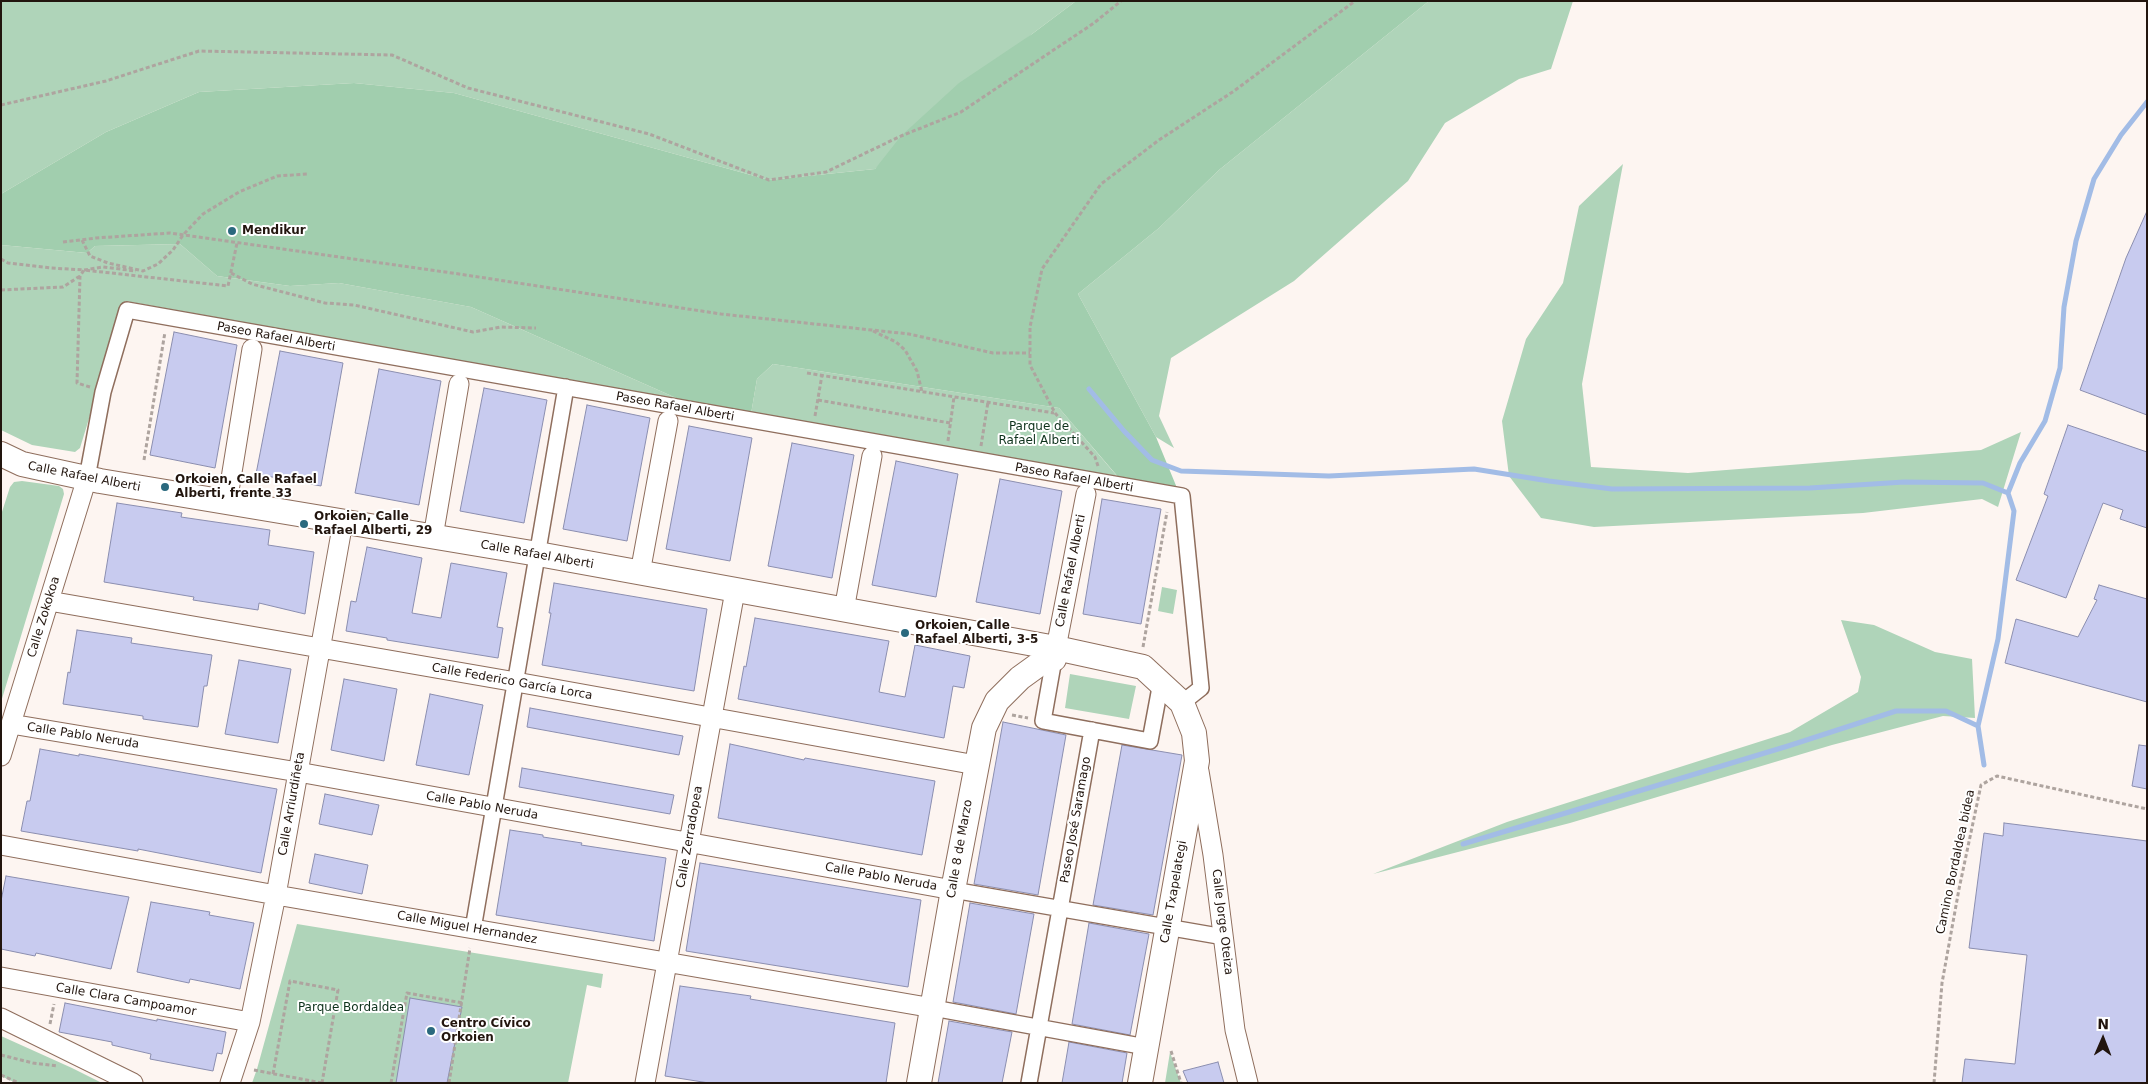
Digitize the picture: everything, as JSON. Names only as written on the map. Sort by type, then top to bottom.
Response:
[{"type":"street","name":"Paseo Rafael Alberti","points":[[87,478],[103,392],[126,310],[1170,494]]},
{"type":"street","points":[[227,503],[252,349]]},
{"type":"street","points":[[433,537],[459,384]]},
{"type":"street","points":[[473,929],[566,388]]},
{"type":"street","points":[[640,573],[668,421]]},
{"type":"street","name":"Calle Rafael Alberti","points":[[1,454],[22,464],[87,478],[538,554],[844,610],[1055,654],[1143,667],[1182,703]]},
{"type":"street","points":[[844,610],[872,456]]},
{"type":"street","name":"Calle Zokokoa","points":[[1,756],[87,478]]},
{"type":"street","name":"Calle Rafael Alberti","points":[[1055,654],[1086,494]]},
{"type":"street","points":[[1170,494],[1182,496],[1201,688],[1182,703]]},
{"type":"street","name":"Calle Arriurdiñeta","points":[[230,1083],[250,1022],[276,896],[343,522]]},
{"type":"street","name":"Calle Zerradopea","points":[[645,1083],[735,591]]},
{"type":"street","name":"Calle Federico García Lorca","points":[[48,601],[319,650],[516,682],[976,765]]},
{"type":"street","points":[[1055,654],[1043,721],[1150,741],[1161,682]]},
{"type":"street","name":"Calle 8 de Marzo","points":[[919,1083],[984,728],[997,701],[1026,674],[1055,654]]},
{"type":"street","name":"Calle Txapelategi","points":[[1140,1083],[1198,761],[1194,733],[1182,703]]},
{"type":"street","name":"Calle Pablo Neruda","points":[[11,724],[298,772],[953,890]]},
{"type":"street","name":"Paseo José Saramago","points":[[1029,1083],[1092,730]]},
{"type":"street","name":"Calle Jorge Oteiza","points":[[1198,761],[1224,937],[1235,1030],[1248,1083]]},
{"type":"street","name":"Calle Miguel Hernandez","points":[[1,844],[276,896],[933,1008]]},
{"type":"street","points":[[953,890],[1224,937]]},
{"type":"street","name":"Calle Clara Campoamor","points":[[1,977],[250,1022]]},
{"type":"street","points":[[933,1008],[1146,1047]]},
{"type":"street","points":[[1,1018],[133,1083]]},
{"type":"path","points":[[1,105],[106,82],[199,51],[392,55],[468,88],[649,134],[769,180],[826,172],[901,136],[961,112],[1094,23],[1121,1]]},
{"type":"path","points":[[1104,483],[1094,457],[1055,413],[1030,365],[1030,327],[1042,269],[1101,184],[1160,140],[1234,91],[1355,1]]},
{"type":"path","points":[[1,259],[8,263],[51,268],[84,270],[102,267],[122,271],[143,271],[163,259],[173,250],[182,235],[203,214],[240,192],[277,176],[307,174]]},
{"type":"path","points":[[63,242],[170,233],[722,314],[909,334],[994,353],[1030,353]]},
{"type":"path","points":[[82,240],[90,256],[143,271]]},
{"type":"path","points":[[231,272],[252,284],[325,303],[362,307],[473,332],[501,327],[536,328]]},
{"type":"path","points":[[1,290],[63,287],[80,276]]},
{"type":"path","points":[[144,460],[168,317]]},
{"type":"path","points":[[870,330],[896,342],[905,350],[916,371],[922,392]]},
{"type":"path","points":[[807,373],[1055,413]]},
{"type":"path","points":[[812,432],[822,375]]},
{"type":"path","points":[[946,455],[954,397]]},
{"type":"path","points":[[818,400],[950,423]]},
{"type":"path","points":[[978,461],[988,402]]},
{"type":"path","points":[[1143,650],[1170,494]]},
{"type":"path","points":[[1004,714],[1043,721]]},
{"type":"path","name":"Camino Bordaldea bidea","points":[[1934,1083],[1942,983],[1958,889],[1982,785],[1997,776],[2147,809]]},
{"type":"path","points":[[449,1083],[470,948]]},
{"type":"path","points":[[254,1070],[273,1074],[322,1083],[338,990],[290,981],[273,1074]]},
{"type":"path","points":[[391,1083],[407,993],[463,1002]]},
{"type":"path","points":[[48,1030],[55,998]]},
{"type":"path","points":[[1171,1051],[1181,1083]]},
{"type":"path","points":[[1,1055],[33,1063],[62,1067]]},
{"type":"path","points":[[1,1075],[18,1083]]},
{"type":"green space","points":[[1,1],[1076,1],[1032,34],[875,169],[769,180],[454,93],[354,83],[199,92],[106,132],[1,194]]},
{"type":"green space","points":[[1076,1],[1429,1],[1219,170],[1159,228],[1078,294],[1156,437],[1177,488],[1119,478],[1059,408],[773,364],[757,379],[751,414],[683,401],[471,307],[339,283],[290,286],[217,276],[180,244],[95,246],[87,253],[1,245],[1,194],[106,132],[199,92],[354,83],[454,93],[769,180],[875,169],[901,136],[959,83],[1032,34]]},
{"type":"green space","points":[[1429,1],[1573,1],[1551,69],[1519,79],[1445,123],[1408,181],[1294,281],[1171,358],[1159,416],[1174,448],[1156,437],[1078,294],[1159,228],[1219,170]]},
{"type":"green space","points":[[1623,164],[1582,384],[1591,467],[1688,473],[1981,450],[2021,432],[1998,507],[1982,499],[1863,513],[1594,527],[1541,518],[1509,476],[1502,421],[1526,339],[1563,283],[1579,206]]},
{"type":"green space","points":[[180,244],[217,276],[290,286],[339,283],[471,307],[683,401],[125,301],[80,448],[75,452],[32,445],[1,430],[1,245],[87,253],[95,246]]},
{"type":"green space","name":"Parque de Rafael Alberti","points":[[773,364],[1059,408],[1117,476],[751,414],[757,379]]},
{"type":"green space","points":[[22,481],[59,486],[63,489],[64,494],[1,702],[1,515],[10,487],[14,482]]},
{"type":"green space","points":[[1162,587],[1177,590],[1173,614],[1158,611]]},
{"type":"green space","points":[[1841,620],[1874,625],[1935,652],[1972,659],[1975,718],[1943,716],[1832,745],[1570,823],[1373,874],[1507,822],[1790,732],[1858,692],[1861,677]]},
{"type":"green space","points":[[1070,674],[1136,686],[1129,719],[1065,708]]},
{"type":"green space","name":"Parque Bordaldea","points":[[297,924],[603,974],[601,988],[587,985],[568,1083],[252,1083]]},
{"type":"green space","points":[[1,1036],[102,1083],[16,1083],[1,1076]]},
{"type":"green space","points":[[1170,1052],[1175,1067],[1181,1083],[1165,1083]]},
{"type":"building","points":[[2147,211],[2147,415],[2080,390],[2126,258]]},
{"type":"building","points":[[174,332],[237,345],[215,468],[150,455]]},
{"type":"building","points":[[280,351],[343,363],[321,486],[256,474]]},
{"type":"building","points":[[379,369],[441,381],[419,505],[355,493]]},
{"type":"building","points":[[484,388],[547,400],[524,523],[460,511]]},
{"type":"building","points":[[587,405],[650,418],[627,541],[563,529]]},
{"type":"building","points":[[2068,425],[2147,452],[2147,528],[2120,519],[2123,510],[2103,503],[2066,598],[2016,580],[2048,496],[2044,494]]},
{"type":"building","points":[[689,426],[752,438],[730,561],[666,549]]},
{"type":"building","points":[[792,443],[854,455],[832,578],[768,566]]},
{"type":"building","points":[[896,461],[958,474],[936,597],[872,585]]},
{"type":"building","points":[[1000,479],[1062,491],[1040,614],[976,602]]},
{"type":"building","points":[[1102,499],[1161,509],[1141,624],[1083,614]]},
{"type":"building","points":[[117,503],[182,513],[181,517],[270,530],[268,545],[314,552],[305,614],[259,603],[258,610],[193,600],[194,597],[104,582]]},
{"type":"building","points":[[367,547],[422,558],[412,613],[441,618],[451,563],[507,573],[497,627],[503,628],[498,658],[387,640],[387,638],[346,631],[351,601],[356,602]]},
{"type":"building","points":[[554,583],[707,609],[694,691],[542,665]]},
{"type":"building","points":[[2099,585],[2147,599],[2147,702],[2005,663],[2016,619],[2078,637],[2097,600],[2094,599]]},
{"type":"building","points":[[755,618],[889,641],[879,692],[905,697],[915,645],[970,656],[964,688],[953,686],[944,738],[738,699]]},
{"type":"building","points":[[77,630],[132,638],[131,643],[212,655],[207,686],[204,686],[198,727],[143,719],[143,716],[63,704]]},
{"type":"building","points":[[239,660],[291,669],[278,743],[225,734]]},
{"type":"building","points":[[344,679],[397,689],[384,761],[331,750]]},
{"type":"building","points":[[430,694],[483,705],[469,775],[416,765]]},
{"type":"building","points":[[530,708],[683,736],[679,755],[527,727]]},
{"type":"building","points":[[1003,722],[1066,735],[1038,895],[974,884]]},
{"type":"building","points":[[730,744],[804,760],[805,758],[935,781],[922,855],[718,818]]},
{"type":"building","points":[[1122,745],[1182,755],[1153,915],[1093,905]]},
{"type":"building","points":[[2139,745],[2147,746],[2147,789],[2132,786]]},
{"type":"building","points":[[40,749],[79,756],[79,754],[277,789],[261,873],[138,849],[138,851],[21,831],[27,801],[30,801]]},
{"type":"building","points":[[522,768],[674,795],[670,814],[519,787]]},
{"type":"building","points":[[325,794],[379,805],[372,835],[319,824]]},
{"type":"building","points":[[2004,823],[2147,841],[2147,1083],[1962,1083],[1965,1059],[2015,1064],[2027,955],[1969,948],[1984,833],[2003,836]]},
{"type":"building","points":[[510,830],[582,843],[581,845],[666,858],[654,941],[496,915]]},
{"type":"building","points":[[315,854],[368,865],[362,894],[309,883]]},
{"type":"building","points":[[700,863],[921,900],[908,987],[686,951]]},
{"type":"building","points":[[6,876],[129,897],[111,969],[36,953],[35,956],[1,949],[1,901]]},
{"type":"building","points":[[151,902],[210,912],[209,915],[254,923],[240,989],[190,979],[189,983],[137,972]]},
{"type":"building","points":[[970,903],[1034,914],[1016,1014],[953,1002]]},
{"type":"building","points":[[1089,923],[1149,934],[1130,1035],[1072,1024]]},
{"type":"building","points":[[680,986],[751,996],[750,999],[895,1023],[886,1083],[709,1083],[665,1076]]},
{"type":"building","name":"Centro Cívico Orkoien","points":[[410,998],[462,1007],[447,1083],[396,1083]]},
{"type":"building","points":[[65,1003],[226,1032],[222,1054],[217,1053],[213,1071],[150,1059],[151,1054],[112,1045],[112,1042],[59,1032]]},
{"type":"building","points":[[949,1021],[1012,1032],[1002,1083],[938,1083]]},
{"type":"building","points":[[1069,1042],[1127,1053],[1122,1083],[1062,1083]]},
{"type":"building","points":[[1218,1062],[1224,1083],[1188,1083],[1183,1071]]},
{"type":"waterway","points":[[1984,765],[1978,726],[1998,639],[2014,511],[2008,493],[2020,463],[2045,421],[2060,368],[2064,307],[2076,241],[2094,179],[2121,135],[2147,102]]},
{"type":"waterway","points":[[1089,389],[1124,431],[1152,460],[1181,471],[1329,476],[1474,469],[1612,489],[1810,488],[1904,482],[1983,483],[2008,493]]},
{"type":"waterway","points":[[1463,844],[1788,746],[1896,711],[1946,711],[1978,726]]},
{"type":"place","name":"Mendikur","points":[[232,231]]},
{"type":"place","name":"Orkoien, Calle Rafael Alberti, frente 33","points":[[165,487]]},
{"type":"place","name":"Orkoien, Calle Rafael Alberti, 29","points":[[304,524]]},
{"type":"place","name":"Orkoien, Calle Rafael Alberti, 3-5","points":[[905,633]]},
{"type":"place","name":"Centro Cívico Orkoien","points":[[431,1031]]}]
